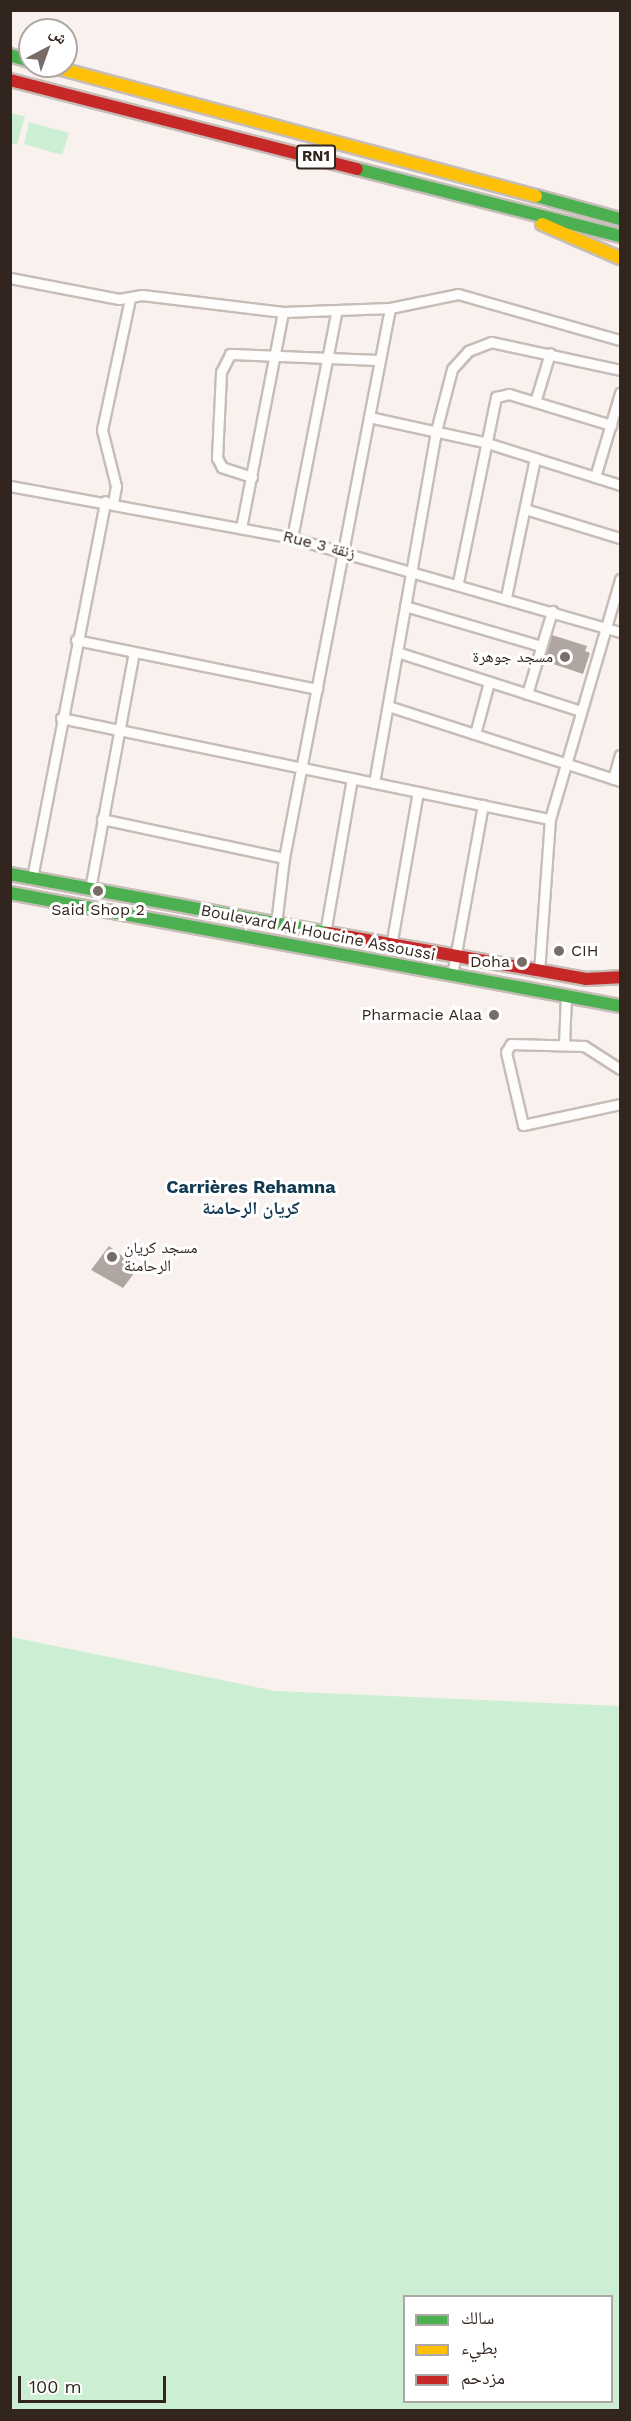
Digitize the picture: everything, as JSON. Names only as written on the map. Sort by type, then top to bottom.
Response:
[{"type":"main road","name":"RN1","points":[[78,74],[621,219]]},
{"type":"main road","name":"RN1","points":[[10,81],[475,196],[621,236]]},
{"type":"main road","points":[[482,182],[621,212]]},
{"type":"main road","points":[[475,196],[621,258]]},
{"type":"main road","name":"Boulevard Al Houcine Assoussi","points":[[10,874],[539,972],[596,980],[621,977]]},
{"type":"main road","name":"Boulevard Al Houcine Assoussi","points":[[10,893],[621,1005]]},
{"type":"street","points":[[10,278],[130,298],[142,295],[283,312],[336,313],[390,308],[458,294],[621,340]]},
{"type":"street","points":[[32,878],[76,640],[109,502],[116,486],[102,430],[130,298]]},
{"type":"street","points":[[276,924],[284,858],[390,308]]},
{"type":"street","points":[[241,528],[283,312]]},
{"type":"street","points":[[292,538],[336,313]]},
{"type":"street","points":[[374,783],[436,431],[449,377],[468,351],[491,342],[621,370]]},
{"type":"street","points":[[252,477],[218,462],[222,364],[235,352],[326,360],[379,360]]},
{"type":"street","points":[[534,402],[550,353]]},
{"type":"street","points":[[595,477],[621,393]]},
{"type":"street","points":[[458,582],[484,442],[496,397],[509,394],[611,425]]},
{"type":"street","points":[[369,417],[484,442],[621,485]]},
{"type":"street","points":[[506,597],[535,458]]},
{"type":"street","name":"Rue 3 زنقة","points":[[10,486],[109,502],[292,538],[411,568],[621,632]]},
{"type":"street","points":[[525,509],[621,538]]},
{"type":"street","points":[[539,972],[550,819],[564,763],[621,579]]},
{"type":"street","points":[[405,606],[541,646]]},
{"type":"street","points":[[527,694],[552,611]]},
{"type":"street","points":[[76,640],[317,689]]},
{"type":"street","points":[[90,889],[134,652]]},
{"type":"street","points":[[397,652],[581,711]]},
{"type":"street","points":[[476,734],[489,682]]},
{"type":"street","points":[[388,706],[617,780],[621,755]]},
{"type":"street","points":[[61,718],[550,819]]},
{"type":"street","points":[[325,933],[352,778]]},
{"type":"street","points":[[392,946],[418,792]]},
{"type":"street","points":[[452,975],[483,805]]},
{"type":"street","points":[[102,819],[284,858]]},
{"type":"street","points":[[564,1045],[566,995]]},
{"type":"street","points":[[621,1069],[590,1047],[564,1045],[507,1047],[523,1125],[621,1104]]},
{"type":"green space","points":[[10,113],[25,116],[17,145],[11,143]]},
{"type":"green space","points":[[29,122],[69,133],[62,155],[24,144]]},
{"type":"green space","points":[[11,1637],[275,1691],[620,1706],[620,2410],[11,2410]]},
{"type":"building","name":"مسجد جوهرة","points":[[552,635],[587,646],[585,651],[590,653],[583,674],[544,661]]},
{"type":"building","name":"مسجد كريان الرحامنة","points":[[109,1246],[138,1268],[123,1288],[91,1270]]},
{"type":"traffic: fast","points":[[10,55],[18,57]]},
{"type":"traffic: fast","points":[[357,169],[620,236]]},
{"type":"traffic: fast","points":[[536,196],[620,219]]},
{"type":"traffic: fast","points":[[10,874],[328,933]]},
{"type":"traffic: fast","points":[[10,893],[620,1006]]},
{"type":"traffic: slow","points":[[78,73],[536,196]]},
{"type":"traffic: slow","points":[[542,224],[620,258]]},
{"type":"traffic: jam","points":[[10,80],[357,169]]},
{"type":"traffic: jam","points":[[328,933],[586,979],[620,977]]},
{"type":"place","name":"مسجد جوهرة","points":[[565,657]]},
{"type":"place","name":"Said Shop 2","points":[[98,891]]},
{"type":"place","name":"CIH","points":[[559,951]]},
{"type":"place","name":"Doha","points":[[522,962]]},
{"type":"place","name":"Pharmacie Alaa","points":[[494,1015]]},
{"type":"place","name":"مسجد كريان الرحامنة","points":[[112,1257]]},
{"type":"district","name":"Carrières Rehamna كريان الرحامنة","points":[[251,1198]]}]
